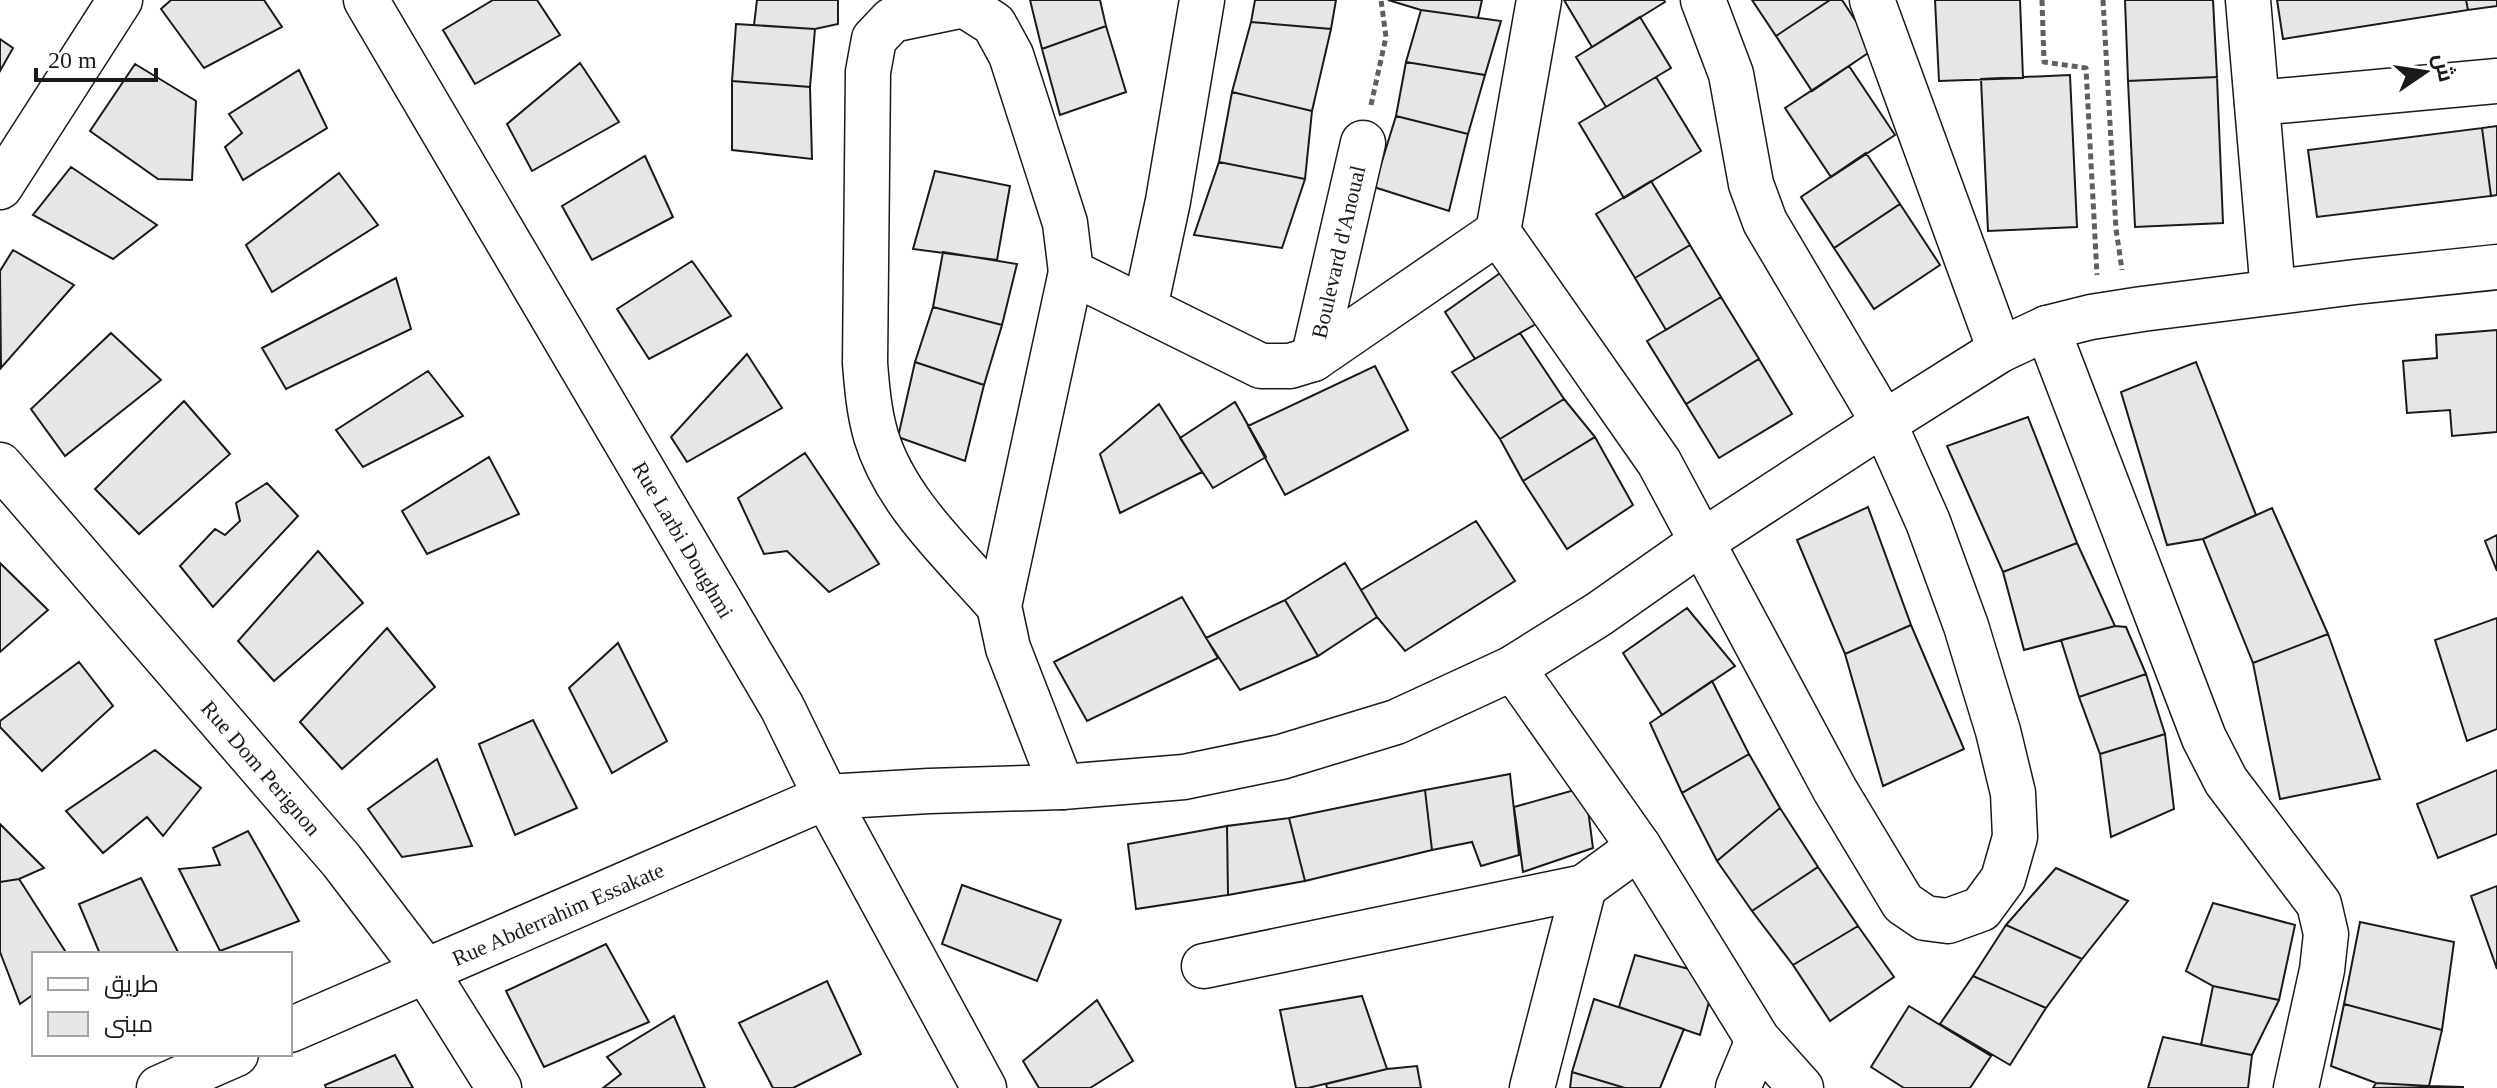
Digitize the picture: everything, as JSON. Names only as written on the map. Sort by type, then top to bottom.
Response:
[{"type":"street","points":[[0,187],[120,0]]},
{"type":"street","name":"Rue Larbi Doughmi","points":[[366,0],[782,707],[826,797],[984,1088]]},
{"type":"street","points":[[1145,308],[1168,201],[1202,0]]},
{"type":"street","points":[[1539,0],[1498,232],[1659,462],[1835,790],[1903,903],[1925,918],[1948,921],[1981,909],[2003,879],[2015,837],[2013,793],[1998,731],[1966,626],[1928,522],[1884,423],[1765,222],[1751,184],[1731,74],[1703,0]]},
{"type":"street","points":[[1872,0],[2000,350]]},
{"type":"street","points":[[2248,0],[2273,292]]},
{"type":"street","points":[[999,606],[919,514],[893,476],[877,439],[865,363],[868,72],[874,39],[892,20],[964,5],[994,24],[1011,55],[1065,223],[1071,272],[999,606],[1008,648],[1062,787]]},
{"type":"street","points":[[2257,103],[2497,81]]},
{"type":"street","name":"Boulevard d'Anoual","points":[[1313,359],[1363,143]]},
{"type":"street","points":[[1071,272],[1261,366],[1290,366],[1313,359],[1498,232]]},
{"type":"street","points":[[826,797],[1062,787],[1184,777],[1281,757],[1396,722],[1513,668],[1884,423],[2000,350],[2047,328],[2114,313],[2497,267]]},
{"type":"street","points":[[2047,328],[2204,738],[2226,781],[2319,904],[2326,934],[2322,970],[2296,1088]]},
{"type":"street","name":"Rue Dom Perignon","points":[[0,465],[341,860],[425,970],[499,1088]]},
{"type":"street","points":[[1513,668],[1639,847],[1758,1040],[1801,1088]]},
{"type":"street","name":"Rue Abderrahim Essakate","points":[[292,1029],[826,797]]},
{"type":"street","points":[[1204,966],[1584,887],[1639,847]]},
{"type":"street","points":[[1532,1088],[1584,887]]},
{"type":"street","points":[[1738,1088],[1758,1040]]},
{"type":"street","points":[[159,1088],[231,1056]]},
{"type":"path","points":[[1363,143],[1386,37],[1381,0]]},
{"type":"path","points":[[2042,0],[2044,62],[2086,68],[2114,313]]},
{"type":"path","points":[[2103,0],[2116,229],[2114,313]]},
{"type":"building","points":[[171,0],[264,0],[282,27],[204,68],[161,9]]},
{"type":"building","points":[[493,0],[537,0],[560,35],[475,84],[443,30]]},
{"type":"building","points":[[757,0],[838,0],[838,24],[815,29],[754,25]]},
{"type":"building","points":[[1030,0],[1100,0],[1106,26],[1042,49]]},
{"type":"building","points":[[1255,0],[1336,0],[1331,29],[1251,22]]},
{"type":"building","points":[[1388,0],[1482,0],[1478,18],[1421,10]]},
{"type":"building","points":[[1564,0],[1664,0],[1665,2],[1592,47]]},
{"type":"building","points":[[1752,0],[1830,0],[1776,36]]},
{"type":"building","points":[[1830,0],[1842,0],[1874,49],[1812,91],[1776,36]]},
{"type":"building","points":[[1935,0],[2020,0],[2023,78],[1939,81]]},
{"type":"building","points":[[2125,0],[2213,0],[2217,77],[2128,81]]},
{"type":"building","points":[[2277,0],[2466,0],[2468,10],[2283,39]]},
{"type":"building","points":[[2466,0],[2497,0],[2497,6],[2468,10]]},
{"type":"building","points":[[1421,10],[1501,21],[1485,75],[1406,62]]},
{"type":"building","points":[[1640,17],[1671,68],[1606,107],[1576,57]]},
{"type":"building","points":[[1251,22],[1331,29],[1312,111],[1232,92]]},
{"type":"building","points":[[736,24],[815,29],[810,87],[732,81]]},
{"type":"building","points":[[1106,26],[1126,92],[1060,115],[1042,49]]},
{"type":"building","points":[[0,39],[13,48],[0,71]]},
{"type":"building","points":[[1406,62],[1485,75],[1468,134],[1396,116]]},
{"type":"building","points":[[580,63],[619,122],[532,171],[507,124]]},
{"type":"building","points":[[135,64],[196,101],[192,180],[158,179],[90,131]]},
{"type":"building","points":[[1849,66],[1895,135],[1831,177],[1785,108]]},
{"type":"building","points":[[299,70],[327,128],[243,180],[225,147],[242,133],[229,114]]},
{"type":"building","points":[[2070,75],[2077,227],[1988,231],[1981,79]]},
{"type":"building","points":[[1656,77],[1701,151],[1624,198],[1579,123]]},
{"type":"building","points":[[2217,77],[2223,223],[2135,227],[2128,81]]},
{"type":"building","points":[[732,81],[810,87],[812,159],[732,150]]},
{"type":"building","points":[[1232,92],[1312,111],[1305,179],[1219,162]]},
{"type":"building","points":[[1396,116],[1468,134],[1449,211],[1374,187]]},
{"type":"building","points":[[2497,126],[2497,195],[2491,196],[2482,128]]},
{"type":"building","points":[[2482,128],[2491,196],[2317,217],[2308,150]]},
{"type":"building","points":[[1866,153],[1900,204],[1834,248],[1801,197]]},
{"type":"building","points":[[645,156],[673,217],[592,260],[562,206]]},
{"type":"building","points":[[1219,162],[1305,179],[1282,248],[1194,235]]},
{"type":"building","points":[[71,167],[157,225],[113,259],[33,215]]},
{"type":"building","points":[[935,171],[1010,186],[997,260],[913,249]]},
{"type":"building","points":[[339,173],[378,225],[272,292],[246,245]]},
{"type":"building","points":[[1651,181],[1690,245],[1635,278],[1596,214]]},
{"type":"building","points":[[1900,204],[1940,265],[1874,309],[1834,248]]},
{"type":"building","points":[[1690,245],[1721,297],[1666,330],[1635,278]]},
{"type":"building","points":[[13,250],[74,285],[1,368],[0,271]]},
{"type":"building","points":[[943,252],[1017,264],[1002,325],[933,307]]},
{"type":"building","points":[[692,261],[731,316],[649,359],[617,309]]},
{"type":"building","points":[[1503,271],[1541,321],[1475,359],[1445,312]]},
{"type":"building","points":[[396,278],[411,329],[286,389],[262,348]]},
{"type":"building","points":[[1721,297],[1759,359],[1686,404],[1647,341]]},
{"type":"building","points":[[933,307],[1002,325],[984,385],[915,362]]},
{"type":"building","points":[[2497,330],[2497,432],[2452,436],[2450,410],[2407,413],[2403,361],[2437,358],[2436,335]]},
{"type":"building","points":[[111,333],[161,380],[65,456],[31,409]]},
{"type":"building","points":[[1520,333],[1564,399],[1500,439],[1452,372]]},
{"type":"building","points":[[747,354],[782,408],[687,462],[671,437]]},
{"type":"building","points":[[1759,359],[1792,414],[1719,458],[1686,404]]},
{"type":"building","points":[[915,362],[984,385],[965,461],[898,437]]},
{"type":"building","points":[[2196,362],[2256,515],[2203,539],[2167,545],[2121,392]]},
{"type":"building","points":[[1375,366],[1408,430],[1285,495],[1248,426]]},
{"type":"building","points":[[428,371],[463,416],[363,467],[336,430]]},
{"type":"building","points":[[1564,399],[1595,437],[1523,481],[1500,439]]},
{"type":"building","points":[[184,401],[230,454],[139,534],[95,489]]},
{"type":"building","points":[[1235,402],[1266,457],[1213,488],[1180,438]]},
{"type":"building","points":[[1159,404],[1202,472],[1120,513],[1100,454]]},
{"type":"building","points":[[2028,417],[2077,543],[2003,572],[1947,446]]},
{"type":"building","points":[[1595,437],[1633,505],[1567,549],[1523,481]]},
{"type":"building","points":[[805,453],[879,564],[829,592],[787,551],[764,554],[738,498]]},
{"type":"building","points":[[489,457],[519,514],[427,554],[402,511]]},
{"type":"building","points":[[267,483],[298,516],[213,607],[180,566],[215,529],[225,535],[240,521],[236,503]]},
{"type":"building","points":[[1868,507],[1911,625],[1845,654],[1797,540]]},
{"type":"building","points":[[2272,508],[2328,634],[2253,663],[2203,539]]},
{"type":"building","points":[[1476,521],[1515,581],[1405,651],[1377,617],[1361,590]]},
{"type":"building","points":[[2497,535],[2497,571],[2485,541]]},
{"type":"building","points":[[2077,543],[2115,626],[2024,650],[2003,572]]},
{"type":"building","points":[[318,551],[363,603],[274,681],[238,641]]},
{"type":"building","points":[[0,563],[48,610],[0,652]]},
{"type":"building","points":[[1345,563],[1377,617],[1318,656],[1285,600]]},
{"type":"building","points":[[1182,597],[1218,658],[1087,721],[1054,662]]},
{"type":"building","points":[[1285,600],[1318,656],[1240,690],[1206,638]]},
{"type":"building","points":[[1687,608],[1735,666],[1662,715],[1623,653]]},
{"type":"building","points":[[2497,618],[2497,729],[2467,741],[2435,640]]},
{"type":"building","points":[[1911,625],[1964,749],[1883,786],[1845,654]]},
{"type":"building","points":[[2115,626],[2126,627],[2146,674],[2079,697],[2061,640]]},
{"type":"building","points":[[387,628],[435,687],[342,769],[300,722]]},
{"type":"building","points":[[2328,634],[2380,779],[2280,799],[2253,663]]},
{"type":"building","points":[[618,643],[667,741],[612,773],[569,688]]},
{"type":"building","points":[[79,662],[113,706],[42,771],[0,727],[0,721]]},
{"type":"building","points":[[2146,674],[2165,734],[2100,754],[2079,697]]},
{"type":"building","points":[[1712,681],[1749,754],[1682,793],[1650,723]]},
{"type":"building","points":[[533,720],[577,808],[515,835],[479,744]]},
{"type":"building","points":[[2165,734],[2174,809],[2111,837],[2100,754]]},
{"type":"building","points":[[155,750],[201,788],[163,836],[147,817],[103,853],[66,811]]},
{"type":"building","points":[[1749,754],[1780,808],[1717,861],[1682,793]]},
{"type":"building","points":[[437,759],[472,846],[402,857],[368,809]]},
{"type":"building","points":[[2497,770],[2497,834],[2438,858],[2417,804]]},
{"type":"building","points":[[1510,774],[1519,855],[1481,866],[1472,842],[1432,850],[1425,790]]},
{"type":"building","points":[[1585,787],[1593,848],[1523,872],[1514,807]]},
{"type":"building","points":[[1425,790],[1432,850],[1305,881],[1289,818]]},
{"type":"building","points":[[1780,808],[1818,867],[1752,911],[1717,861]]},
{"type":"building","points":[[1289,818],[1305,881],[1228,895],[1227,826]]},
{"type":"building","points":[[0,824],[44,868],[19,879],[0,882]]},
{"type":"building","points":[[1227,826],[1228,895],[1136,909],[1128,844]]},
{"type":"building","points":[[248,831],[299,921],[220,951],[179,869],[220,865],[213,848]]},
{"type":"building","points":[[1818,867],[1858,926],[1793,965],[1752,911]]},
{"type":"building","points":[[2056,868],[2128,901],[2082,959],[2006,925]]},
{"type":"building","points":[[141,878],[178,952],[99,952],[79,904]]},
{"type":"building","points":[[19,879],[66,952],[32,952],[32,995],[20,1004],[0,952],[0,882]]},
{"type":"building","points":[[962,885],[1061,920],[1037,981],[942,944]]},
{"type":"building","points":[[2497,886],[2497,969],[2471,896]]},
{"type":"building","points":[[2213,903],[2295,925],[2279,1000],[2213,986],[2186,971]]},
{"type":"building","points":[[2360,922],[2454,942],[2442,1030],[2344,1004]]},
{"type":"building","points":[[2006,925],[2082,959],[2046,1008],[1973,976]]},
{"type":"building","points":[[1858,926],[1894,977],[1830,1021],[1793,965]]},
{"type":"building","points":[[606,944],[649,1022],[544,1067],[506,991]]},
{"type":"building","points":[[1635,955],[1716,976],[1700,1035],[1619,1007]]},
{"type":"building","points":[[1973,976],[2046,1008],[2010,1065],[1940,1024]]},
{"type":"building","points":[[827,981],[861,1054],[793,1088],[773,1088],[739,1023]]},
{"type":"building","points":[[2213,986],[2279,1000],[2252,1055],[2201,1045]]},
{"type":"building","points":[[1362,996],[1387,1069],[1308,1088],[1296,1088],[1280,1010]]},
{"type":"building","points":[[1594,999],[1684,1029],[1660,1088],[1625,1088],[1572,1072]]},
{"type":"building","points":[[1097,1000],[1133,1061],[1090,1088],[1039,1088],[1023,1061]]},
{"type":"building","points":[[2344,1004],[2442,1030],[2429,1086],[2376,1083],[2331,1066]]},
{"type":"building","points":[[1909,1006],[1991,1056],[1970,1088],[1904,1088],[1871,1067]]},
{"type":"building","points":[[674,1016],[705,1088],[603,1088],[621,1074],[607,1057]]},
{"type":"building","points":[[2163,1037],[2252,1055],[2248,1088],[2148,1088]]},
{"type":"building","points":[[395,1055],[413,1088],[326,1088],[325,1085]]},
{"type":"building","points":[[1417,1066],[1421,1088],[1327,1088],[1326,1084],[1387,1069]]},
{"type":"building","points":[[1572,1072],[1625,1088],[1570,1088]]},
{"type":"building","points":[[2376,1083],[2429,1086],[2464,1087],[2373,1088]]}]
